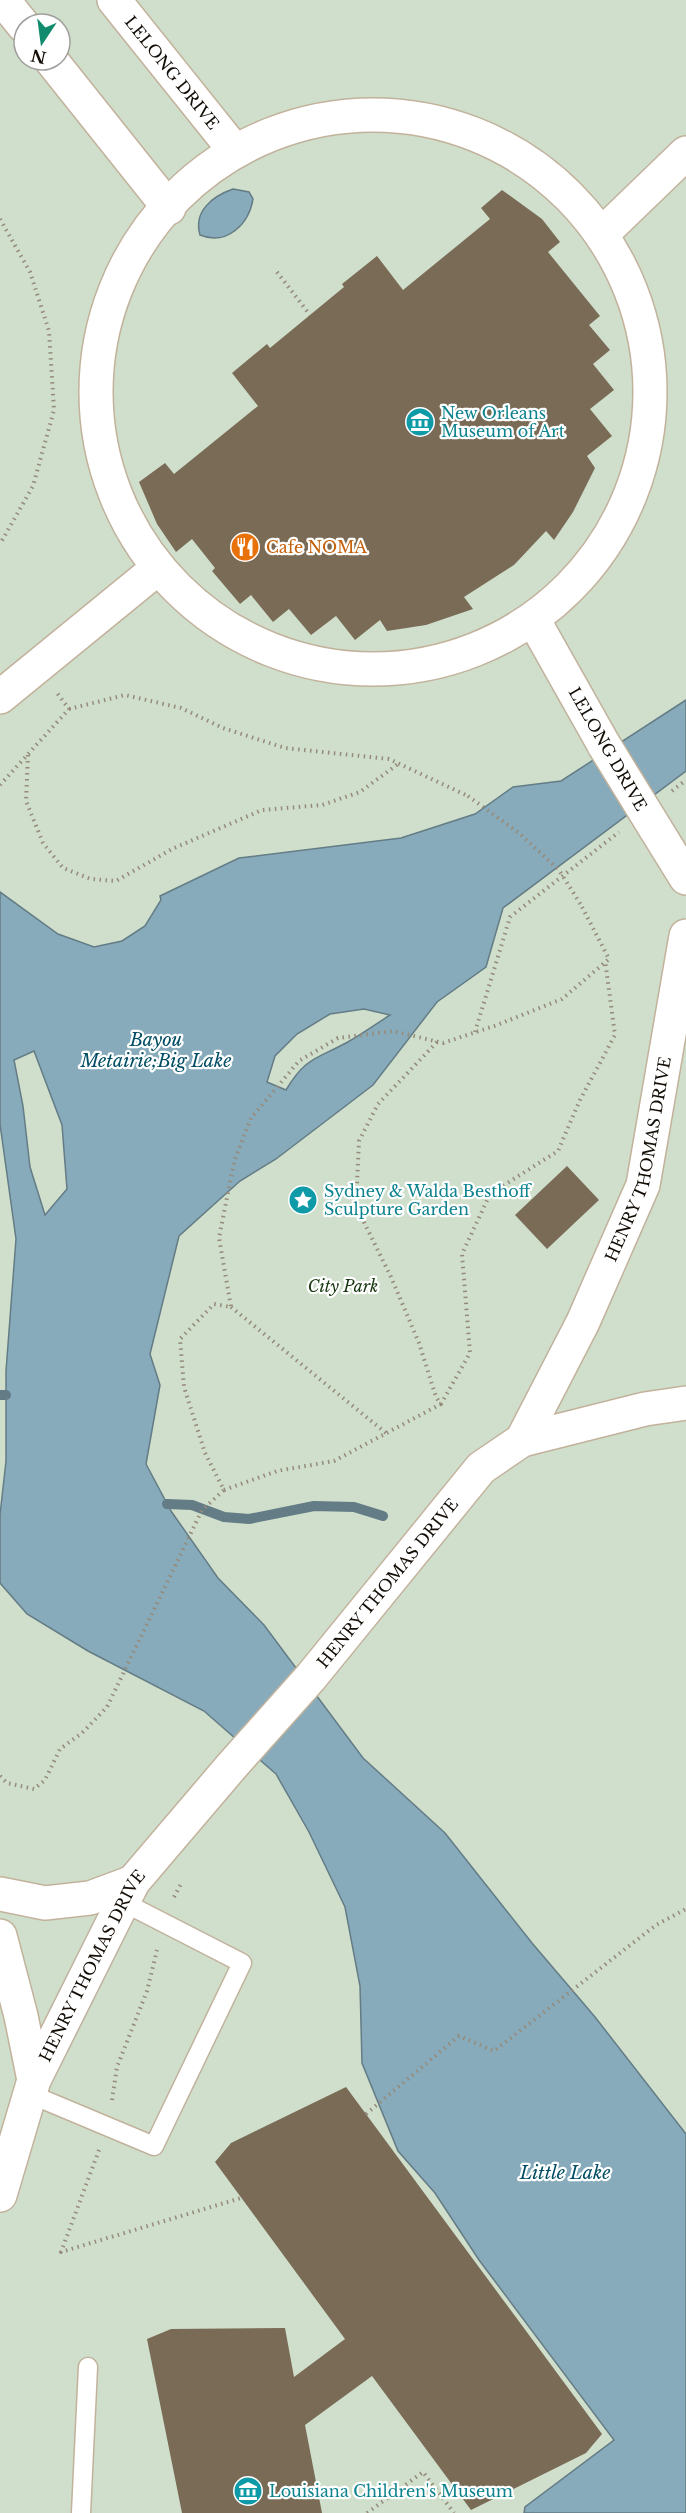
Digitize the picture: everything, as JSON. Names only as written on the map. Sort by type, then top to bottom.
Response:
[{"type":"street","points":[[3,0],[13,12]]},
{"type":"street","name":"LELONG DRIVE","points":[[114,0],[231,146]]},
{"type":"street","points":[[61,72],[169,208]]},
{"type":"street","points":[[353,115],[425,119],[494,142],[554,181],[602,234],[629,282],[645,333],[652,387],[647,441],[632,494],[608,542],[574,584],[533,619],[487,645],[438,661],[387,669],[336,666],[285,655],[238,634],[195,604],[158,568],[129,526],[109,480],[97,430],[95,380],[101,330],[117,281],[146,231],[231,146],[283,129],[353,115]]},
{"type":"street","points":[[602,234],[686,153]]},
{"type":"street","points":[[0,697],[158,568]]},
{"type":"street","name":"LELONG DRIVE","points":[[533,619],[604,745],[686,878]]},
{"type":"street","name":"HENRY THOMAS DRIVE","points":[[0,2195],[32,2087],[128,1892],[230,1768],[311,1677],[481,1468],[522,1440],[583,1322],[643,1185],[686,936]]},
{"type":"street","points":[[522,1440],[645,1408],[686,1403]]},
{"type":"street","points":[[0,1894],[45,1903],[128,1892]]},
{"type":"street","points":[[0,1936],[21,2016],[32,2087]]},
{"type":"lane","points":[[32,2087],[108,2127],[154,2146],[242,1963],[163,1923],[128,1892]]},
{"type":"lane","points":[[81,2513],[88,2367]]},
{"type":"path","points":[[0,219],[30,272],[49,331],[54,410],[33,486],[0,544]]},
{"type":"path","points":[[277,272],[310,315]]},
{"type":"path","points":[[0,785],[69,710],[125,694],[181,708],[223,728],[285,748],[389,759],[468,796],[519,833],[558,870],[580,905],[604,952],[615,1035],[580,1100],[558,1151],[490,1194],[462,1254],[470,1353],[441,1404],[334,1461],[277,1471],[224,1490],[213,1499],[202,1510],[107,1707],[82,1733],[60,1749],[45,1780],[34,1789],[7,1783],[0,1776]]},
{"type":"path","points":[[61,699],[69,710]]},
{"type":"path","points":[[28,755],[26,801],[43,843],[63,868],[91,879],[116,881],[172,849],[262,810],[322,805],[360,792],[398,764]]},
{"type":"path","points":[[668,795],[686,780]]},
{"type":"path","points":[[475,1032],[510,916],[621,830]]},
{"type":"path","points":[[231,1308],[219,1238],[234,1162],[251,1118],[299,1061],[338,1038],[393,1031],[443,1043],[562,999],[605,962]]},
{"type":"path","points":[[437,1041],[378,1104],[359,1141],[356,1206],[391,1277],[419,1343],[436,1397],[441,1404]]},
{"type":"path","points":[[224,1490],[205,1453],[184,1387],[180,1339],[214,1304],[231,1308],[387,1433]]},
{"type":"path","points":[[188,1873],[176,1891],[163,1923],[147,1991],[117,2067],[108,2127],[61,2252],[242,2198]]},
{"type":"path","points":[[366,2114],[459,2036],[494,2051],[656,1925],[686,1909]]},
{"type":"path","points":[[367,2513],[423,2472],[454,2513]]},
{"type":"green space","name":"City Park","points":[[0,0],[686,0],[686,2513],[0,2513]]},
{"type":"water","points":[[233,189],[249,192],[253,199],[242,224],[228,235],[219,238],[200,235],[199,219],[206,206],[218,196]]},
{"type":"water","points":[[686,700],[686,771],[503,908],[486,967],[437,1002],[373,1085],[276,1159],[240,1181],[179,1236],[150,1354],[160,1385],[146,1464],[171,1511],[218,1578],[264,1625],[363,1758],[445,1833],[532,1943],[595,2017],[686,2134],[686,2513],[524,2513],[525,2507],[614,2440],[479,2260],[435,2193],[398,2151],[362,2063],[360,1986],[345,1907],[309,1832],[276,1774],[204,1711],[88,1651],[27,1614],[0,1583],[0,1515],[6,1461],[6,1371],[16,1239],[0,1124],[0,892],[58,934],[94,947],[122,941],[145,926],[161,900],[160,896],[239,858],[401,838],[475,814],[513,787],[561,781]],"holes":[[[364,1009],[390,1015],[352,1040],[305,1065],[286,1090],[267,1082],[275,1056],[297,1034],[330,1014]],[[34,1051],[62,1125],[67,1189],[45,1215],[30,1167],[23,1106],[14,1060]]]},
{"type":"building","name":"New Orleans Museum of Art","points":[[502,190],[542,219],[560,242],[548,252],[600,316],[589,325],[610,350],[593,364],[614,390],[590,409],[612,436],[587,456],[595,468],[573,512],[554,540],[546,531],[514,565],[464,597],[473,609],[426,625],[387,631],[380,620],[355,640],[336,616],[311,635],[289,609],[273,622],[251,595],[240,604],[212,571],[215,568],[192,539],[176,552],[157,524],[139,482],[165,463],[174,474],[258,406],[232,373],[267,344],[270,348],[344,287],[342,284],[377,256],[403,290],[490,219],[481,208]]},
{"type":"building","points":[[567,1166],[599,1200],[547,1249],[515,1215]]},
{"type":"building","points":[[346,2087],[602,2434],[586,2453],[471,2510],[372,2376],[305,2425],[322,2513],[182,2513],[147,2339],[171,2329],[285,2328],[294,2377],[345,2339],[215,2162],[231,2143]]},
{"type":"waterway","points":[[0,1395],[6,1395]]},
{"type":"waterway","points":[[167,1504],[192,1505],[224,1517],[249,1519],[314,1506],[354,1507],[383,1516]]},
{"type":"place","name":"New Orleans Museum of Art","points":[[420,422]]},
{"type":"place","name":"Cafe NOMA","points":[[245,547]]},
{"type":"place","name":"Sydney & Walda Besthoff Sculpture Garden","points":[[303,1200]]},
{"type":"place","name":"Louisiana Children's Museum","points":[[248,2491]]},
{"type":"water label","name":"Bayou Metairie;Big Lake","points":[[156,1050]]},
{"type":"water label","name":"Little Lake","points":[[565,2173]]}]
